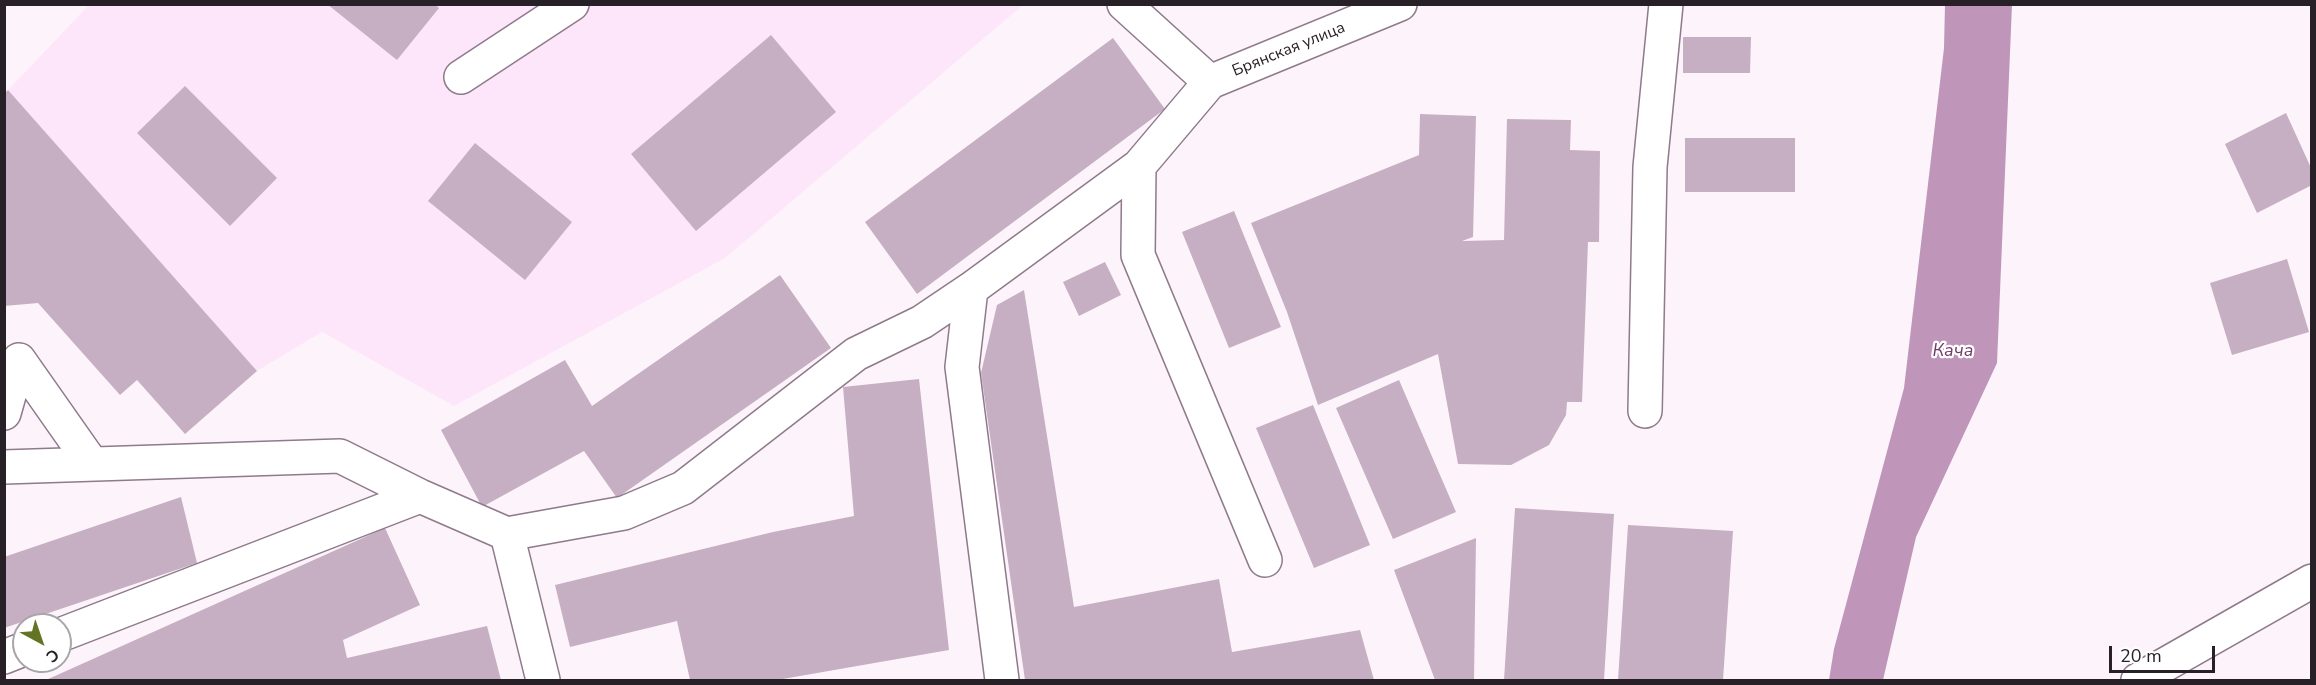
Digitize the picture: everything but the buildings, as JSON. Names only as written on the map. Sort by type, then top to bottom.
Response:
[{"type":"street","points":[[461,77],[572,4]]},
{"type":"street","points":[[4,467],[340,456],[420,496],[507,534],[624,513],[683,488],[856,354],[922,322],[971,289],[1139,166],[1210,82],[1124,4]]},
{"type":"street","name":"Брянская улица","points":[[1210,82],[1400,4]]},
{"type":"street","points":[[1645,411],[1650,167],[1666,4]]},
{"type":"street","points":[[1139,166],[1138,255],[1265,560]]},
{"type":"street","points":[[971,289],[962,367],[1002,681]]},
{"type":"street","points":[[4,413],[19,360],[92,464]]},
{"type":"street","points":[[72,630],[420,496]]},
{"type":"street","points":[[507,534],[543,681]]},
{"type":"street","points":[[2138,681],[2312,581]]},
{"type":"shaded area","points":[[89,5],[1023,5],[725,258],[454,406],[322,332],[257,371],[8,90]]},
{"type":"water","name":"Кача","points":[[1945,5],[2012,5],[1997,363],[1916,537],[1883,680],[1829,680],[1834,649],[1904,388],[1944,48]]}]
